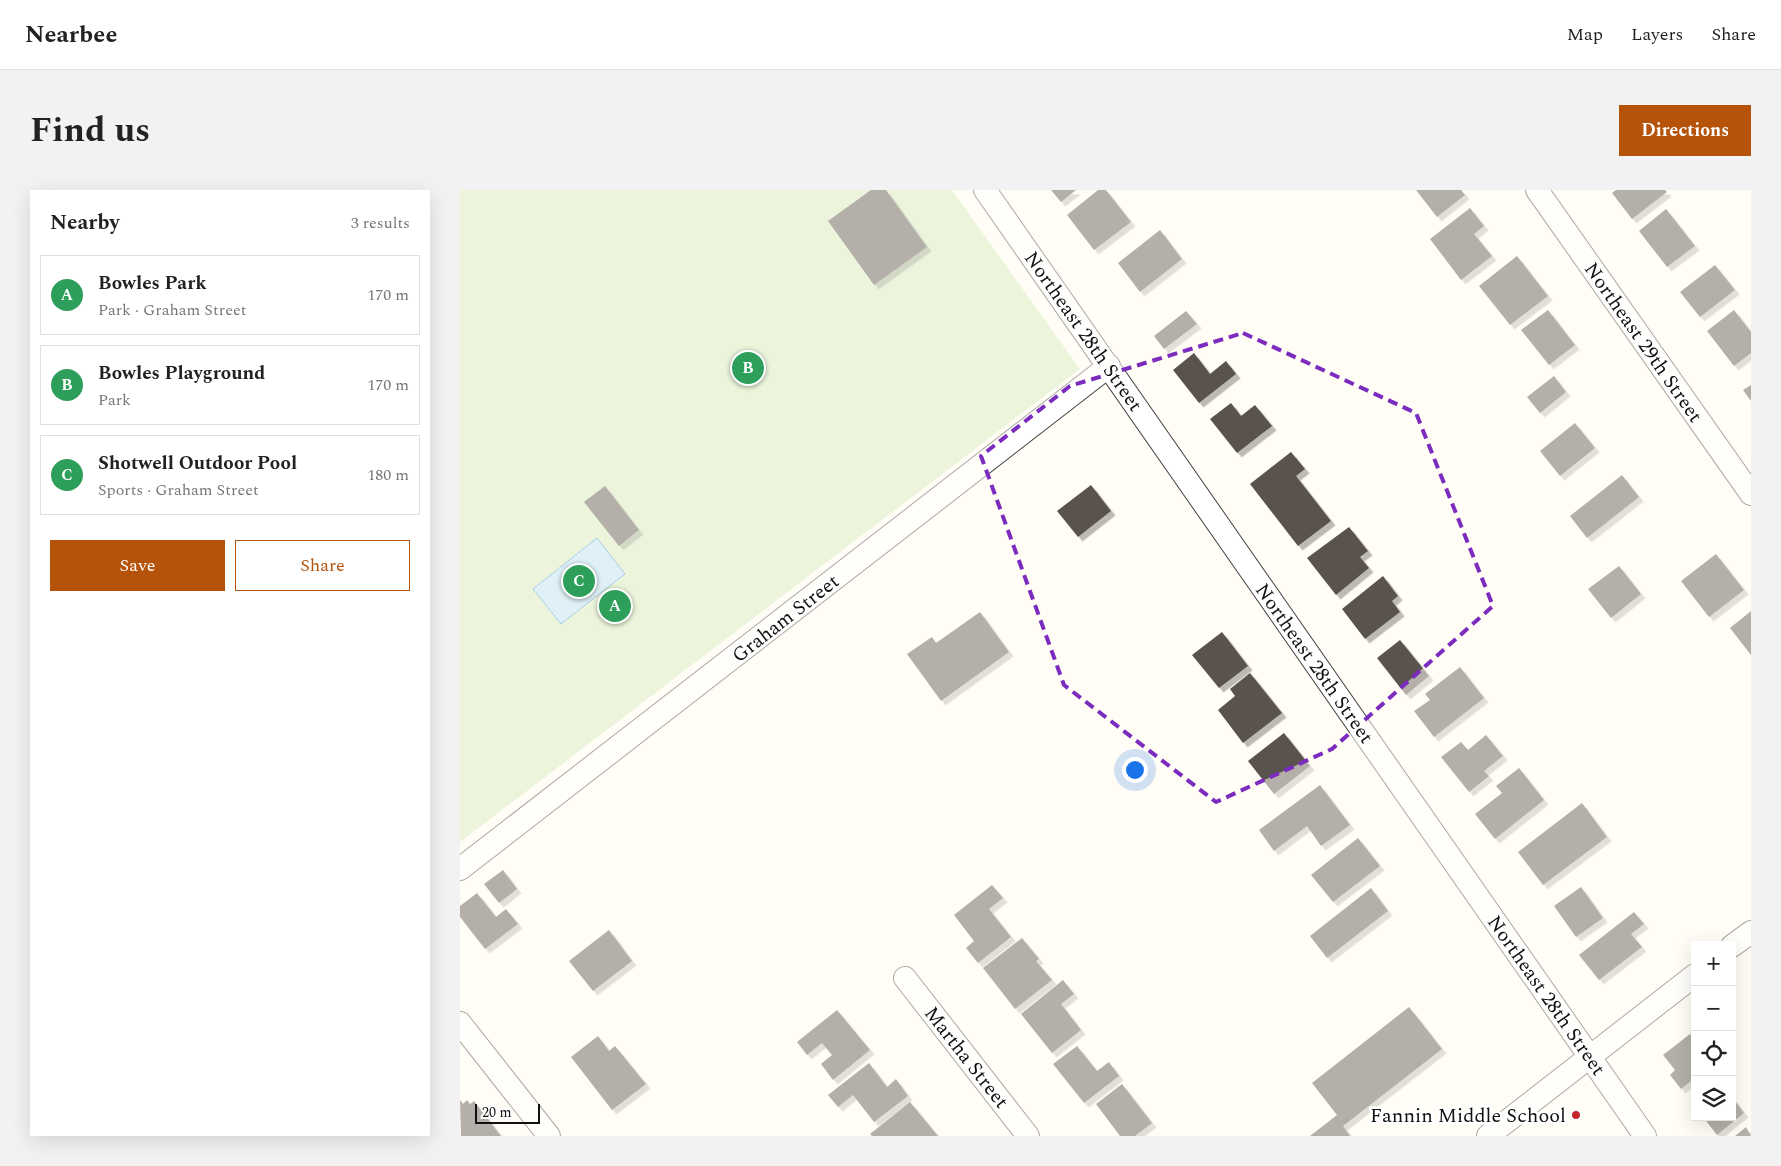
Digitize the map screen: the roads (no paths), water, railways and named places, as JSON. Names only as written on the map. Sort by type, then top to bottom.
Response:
[{"type":"street","name":"Northeast 28th Street","points":[[985,190],[1646,1136]]},
{"type":"street","name":"Northeast 29th Street","points":[[1537,190],[1751,494]]},
{"type":"street","name":"Graham Street","points":[[460,869],[1109,366]]},
{"type":"street","points":[[1736,943],[1751,932]]},
{"type":"street","name":"Martha Street","points":[[905,978],[1028,1136]]},
{"type":"street","points":[[1488,1136],[1691,978]]},
{"type":"street","points":[[460,1024],[549,1136]]},
{"type":"water","points":[[597,538],[625,574],[561,624],[533,589]]},
{"type":"place","name":"Bowles Playground","points":[[748,368]]},
{"type":"place","name":"Shotwell Outdoor Pool","points":[[579,581]]},
{"type":"place","name":"Bowles Park","points":[[615,606]]},
{"type":"place","name":"Fannin Middle School","points":[[1576,1115]]}]
